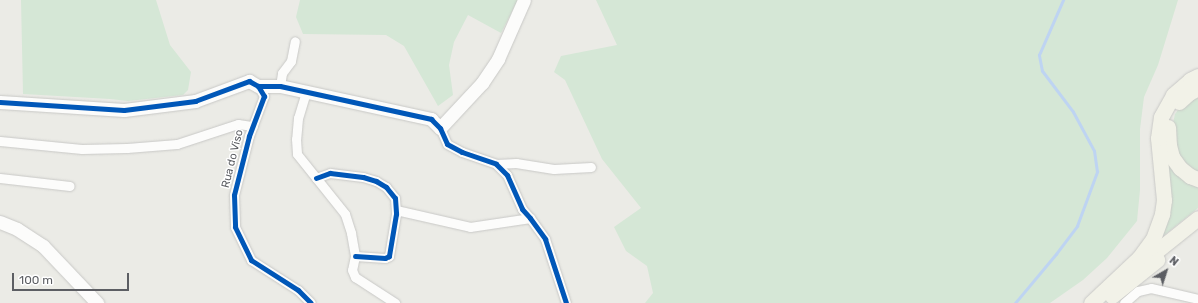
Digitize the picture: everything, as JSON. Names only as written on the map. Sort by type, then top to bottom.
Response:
[{"type":"main road","points":[[1197,79],[1179,102],[1169,121],[1168,132],[1172,157],[1180,168],[1190,176],[1198,179]]},
{"type":"main road","points":[[1091,303],[1139,258],[1153,239],[1162,214],[1164,200],[1158,138],[1161,117],[1173,95],[1197,79]]},
{"type":"main road","points":[[1091,303],[1198,218]]},
{"type":"main road","points":[[1103,303],[1198,226]]},
{"type":"street","points":[[440,128],[482,83],[498,59],[524,0]]},
{"type":"street","points":[[280,86],[282,73],[291,61],[295,41]]},
{"type":"street","points":[[0,102],[124,110],[195,101],[249,81],[258,86],[280,86],[431,119],[440,128],[447,144],[462,152],[496,164],[516,163],[554,169],[591,167]]},
{"type":"street","name":"Rua do Viso","points":[[258,86],[264,96],[248,136],[234,195],[235,227],[251,260],[298,290],[311,303]]},
{"type":"street","points":[[306,92],[298,118],[296,139],[298,154],[345,214],[351,233],[355,256],[352,270],[355,277],[395,303]]},
{"type":"street","points":[[0,140],[82,148],[126,148],[177,144],[238,124],[253,126]]},
{"type":"street","points":[[496,164],[507,175],[522,210],[530,218],[545,239],[566,303]]},
{"type":"street","points":[[316,178],[330,173],[363,177],[376,181],[386,187],[395,198],[396,210],[389,256],[385,258],[355,256]]},
{"type":"street","points":[[0,178],[70,186]]},
{"type":"street","points":[[396,210],[470,227],[530,218]]},
{"type":"street","points":[[0,222],[17,228],[43,246],[97,303]]},
{"type":"street","points":[[1124,303],[1138,291],[1151,288],[1198,299]]},
{"type":"green space","points":[[21,0],[156,0],[170,45],[191,72],[188,90],[183,95],[128,101],[23,94]]},
{"type":"green space","points":[[300,0],[518,0],[501,33],[468,15],[454,42],[449,65],[453,95],[438,106],[404,46],[386,35],[303,34],[296,17]]},
{"type":"green space","points":[[596,0],[1178,0],[1158,65],[1144,97],[1140,129],[1140,190],[1137,221],[1107,258],[1083,280],[1050,303],[645,303],[653,293],[647,266],[626,251],[614,227],[641,208],[602,159],[565,80],[554,72],[561,56],[617,45]]},
{"type":"green space","points":[[1198,93],[1198,172],[1188,165],[1179,155],[1172,128],[1175,114],[1184,102]]},
{"type":"green space","points":[[1163,152],[1198,184],[1198,208],[1157,241]]},
{"type":"waterway","points":[[1015,303],[1056,254],[1077,226],[1097,172],[1094,151],[1073,112],[1042,71],[1039,55],[1063,0]]},
{"type":"cycle path","points":[[0,102],[124,110],[195,101],[249,81],[258,86],[280,86],[431,119],[440,128],[447,144],[462,152],[496,164],[507,175],[522,209],[545,239],[566,303]]},
{"type":"cycle path","points":[[258,86],[264,96],[249,136],[234,195],[235,227],[251,260],[298,290],[311,303]]},
{"type":"cycle path","points":[[316,178],[330,173],[363,177],[376,181],[386,187],[395,198],[396,214],[389,256],[385,258],[355,256]]}]
